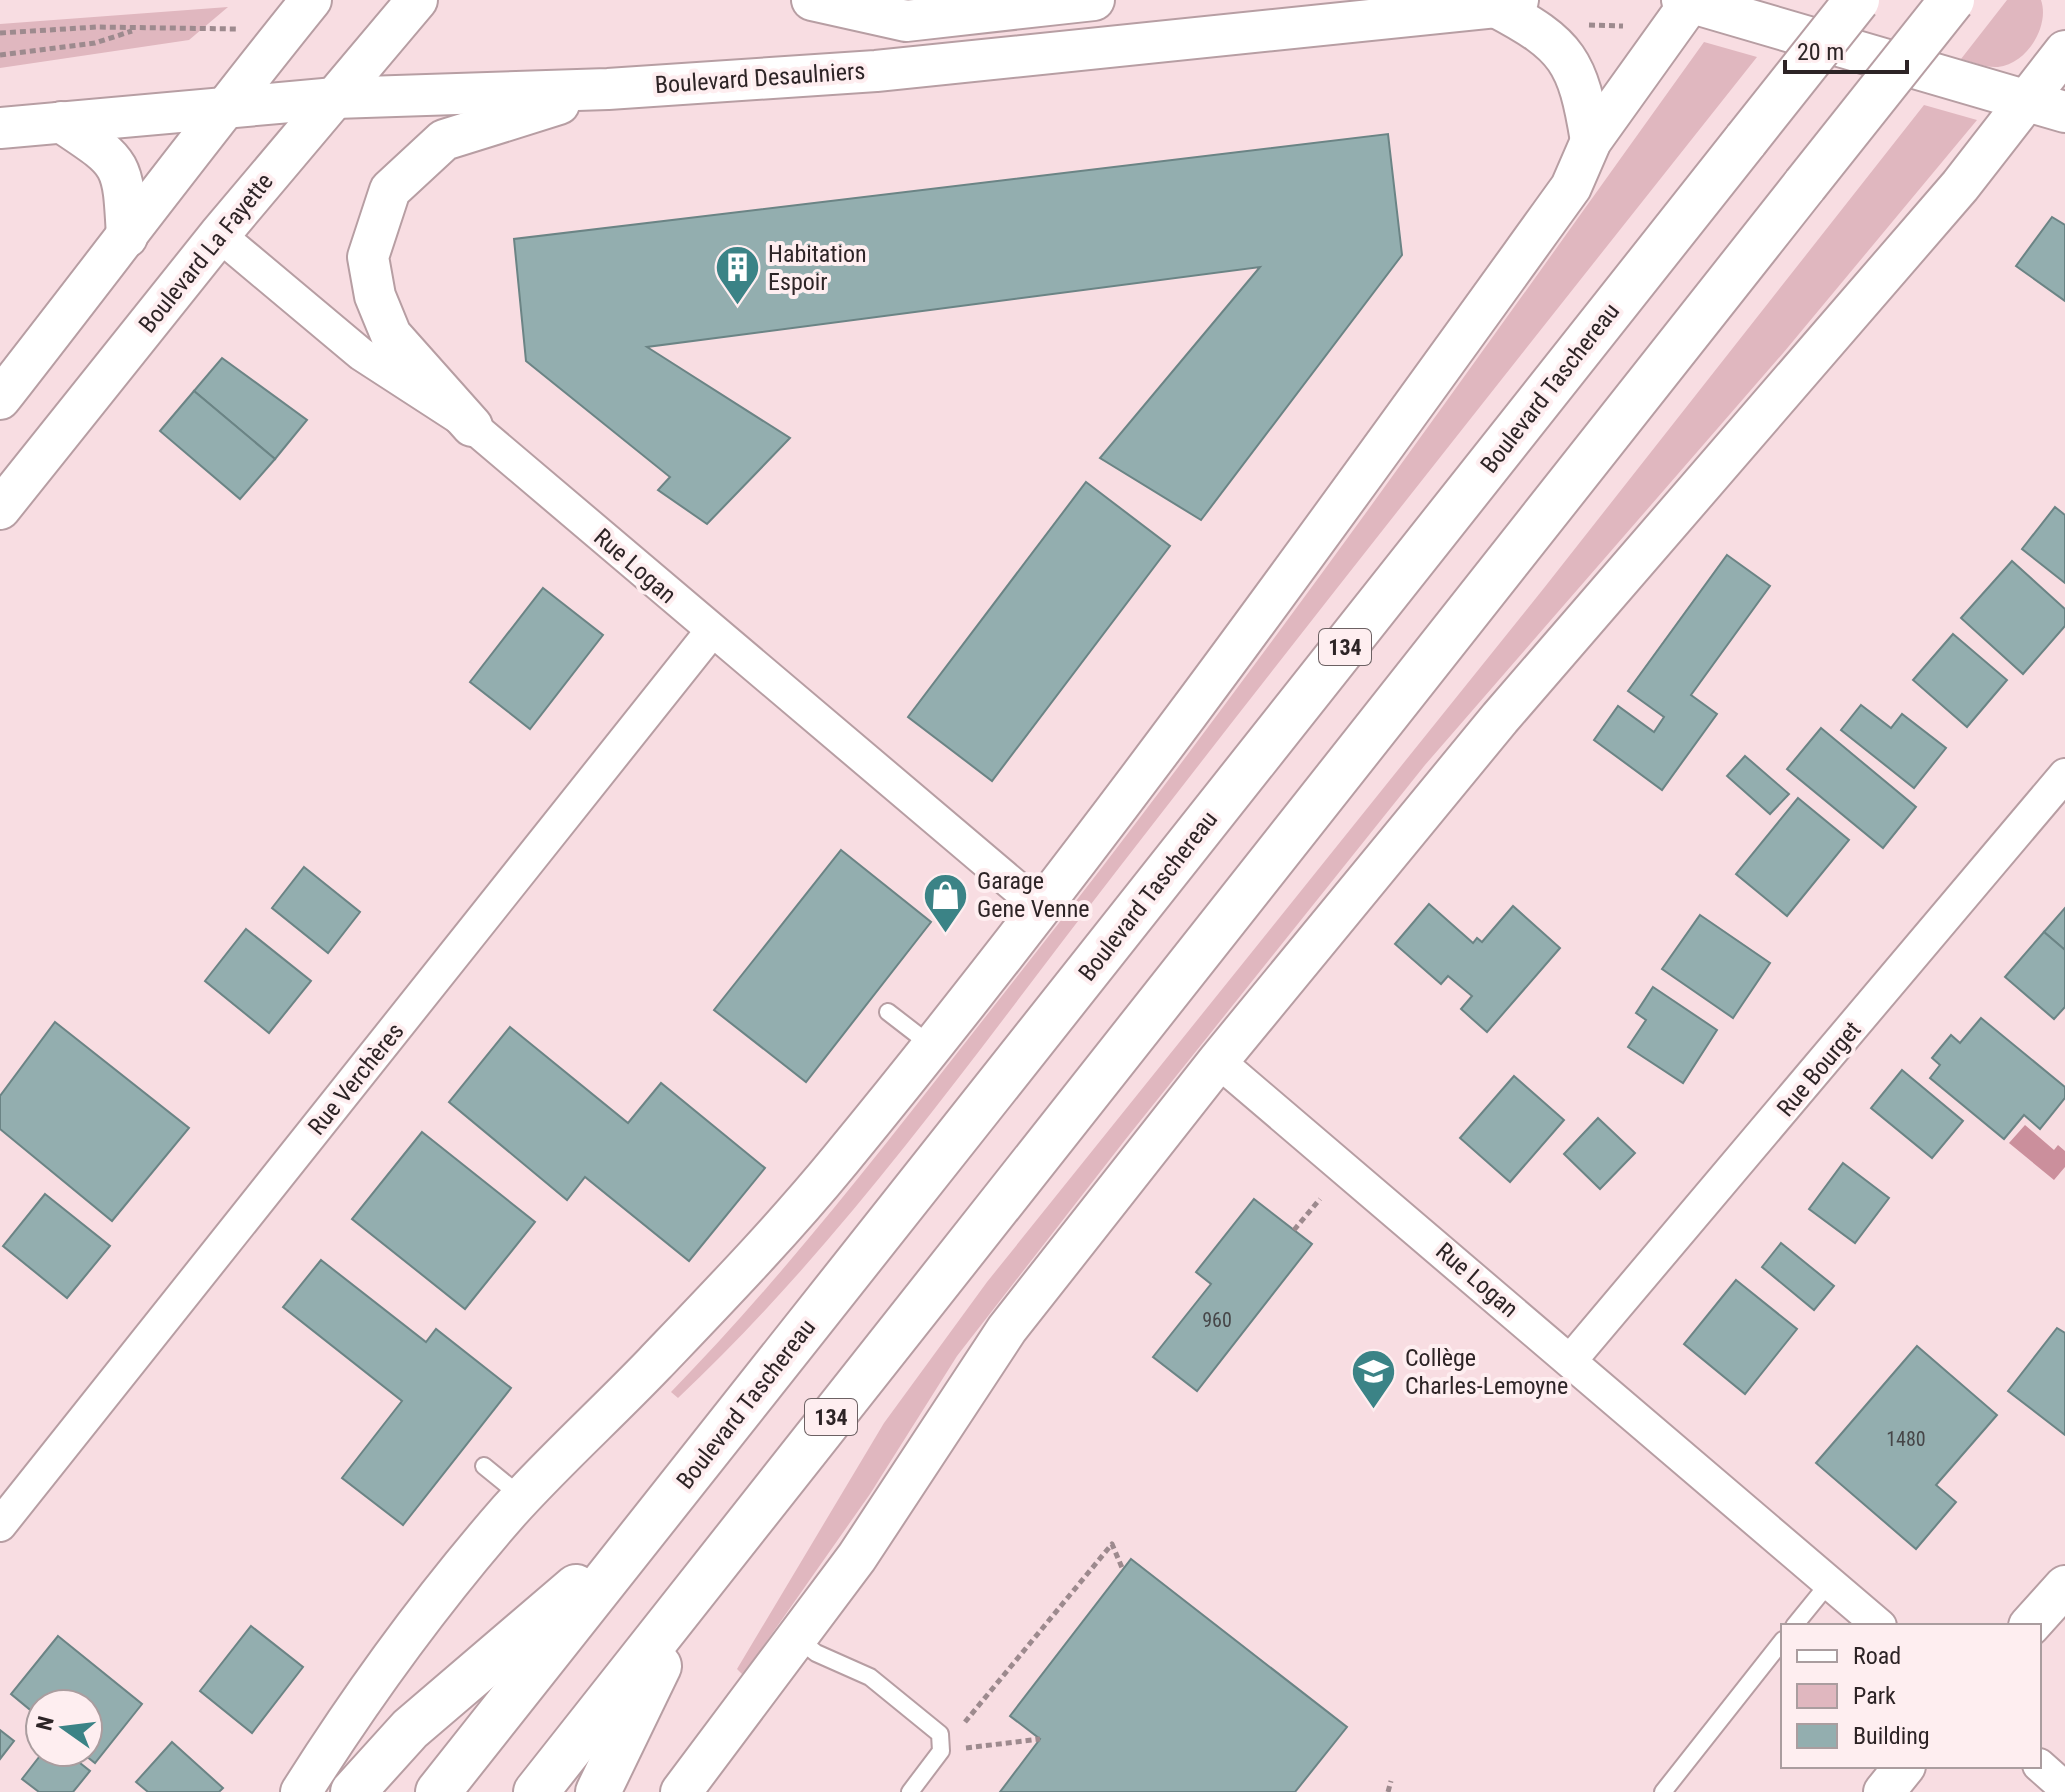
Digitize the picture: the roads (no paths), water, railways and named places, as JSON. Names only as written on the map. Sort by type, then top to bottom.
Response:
[{"type":"highway","name":"Boulevard Taschereau","points":[[438,1792],[1857,0]]},
{"type":"highway","name":"134","points":[[536,1792],[1952,0]]},
{"type":"highway","points":[[353,1792],[410,1729],[657,1518]]},
{"type":"highway","points":[[598,1792],[696,1588]]},
{"type":"street","points":[[0,399],[127,237],[224,106],[311,0]]},
{"type":"street","name":"Boulevard La Fayette","points":[[0,509],[219,235],[417,0]]},
{"type":"street","points":[[812,0],[906,21],[1094,0]]},
{"type":"street","points":[[301,1792],[347,1718],[404,1642],[522,1497],[762,1251],[1042,909],[1184,724],[1562,199],[1591,141],[1688,1],[2065,112]]},
{"type":"street","points":[[1507,4],[1563,53],[1580,87],[1591,141]]},
{"type":"street","name":"Boulevard Desaulniers","points":[[0,128],[335,98],[608,89],[876,71],[1507,4]]},
{"type":"street","points":[[681,1792],[899,1495],[1007,1329],[1218,1061],[1500,718],[1923,229],[2065,51]]},
{"type":"street","points":[[472,426],[391,335],[375,296],[368,257],[390,190],[444,140],[608,89]]},
{"type":"street","points":[[61,122],[111,156],[124,181],[127,237]]},
{"type":"street","name":"Rue Logan","points":[[219,235],[361,354],[472,426],[711,632],[1042,909]]},
{"type":"street","name":"Rue Verchères","points":[[0,1525],[711,632]]},
{"type":"street","name":"Rue Bourget","points":[[1570,1361],[2065,775]]},
{"type":"street","name":"Rue Logan","points":[[1218,1061],[1878,1624]]},
{"type":"street","points":[[2031,1624],[2065,1586]]},
{"type":"street","points":[[2041,1767],[2065,1788]]},
{"type":"street","points":[[1884,1792],[1903,1768]]},
{"type":"lane","points":[[888,1012],[932,1046]]},
{"type":"lane","points":[[484,1466],[522,1497]]},
{"type":"lane","points":[[1796,1624],[1829,1583]]},
{"type":"lane","points":[[797,1638],[816,1653],[859,1671],[940,1734],[941,1751],[910,1792]]},
{"type":"lane","points":[[1663,1792],[1781,1643]]},
{"type":"place","name":"Habitation Espoir","points":[[737,307]]},
{"type":"place","name":"Garage Gene Venne","points":[[946,934]]},
{"type":"place","name":"Collège Charles-Lemoyne","points":[[1374,1411]]}]
